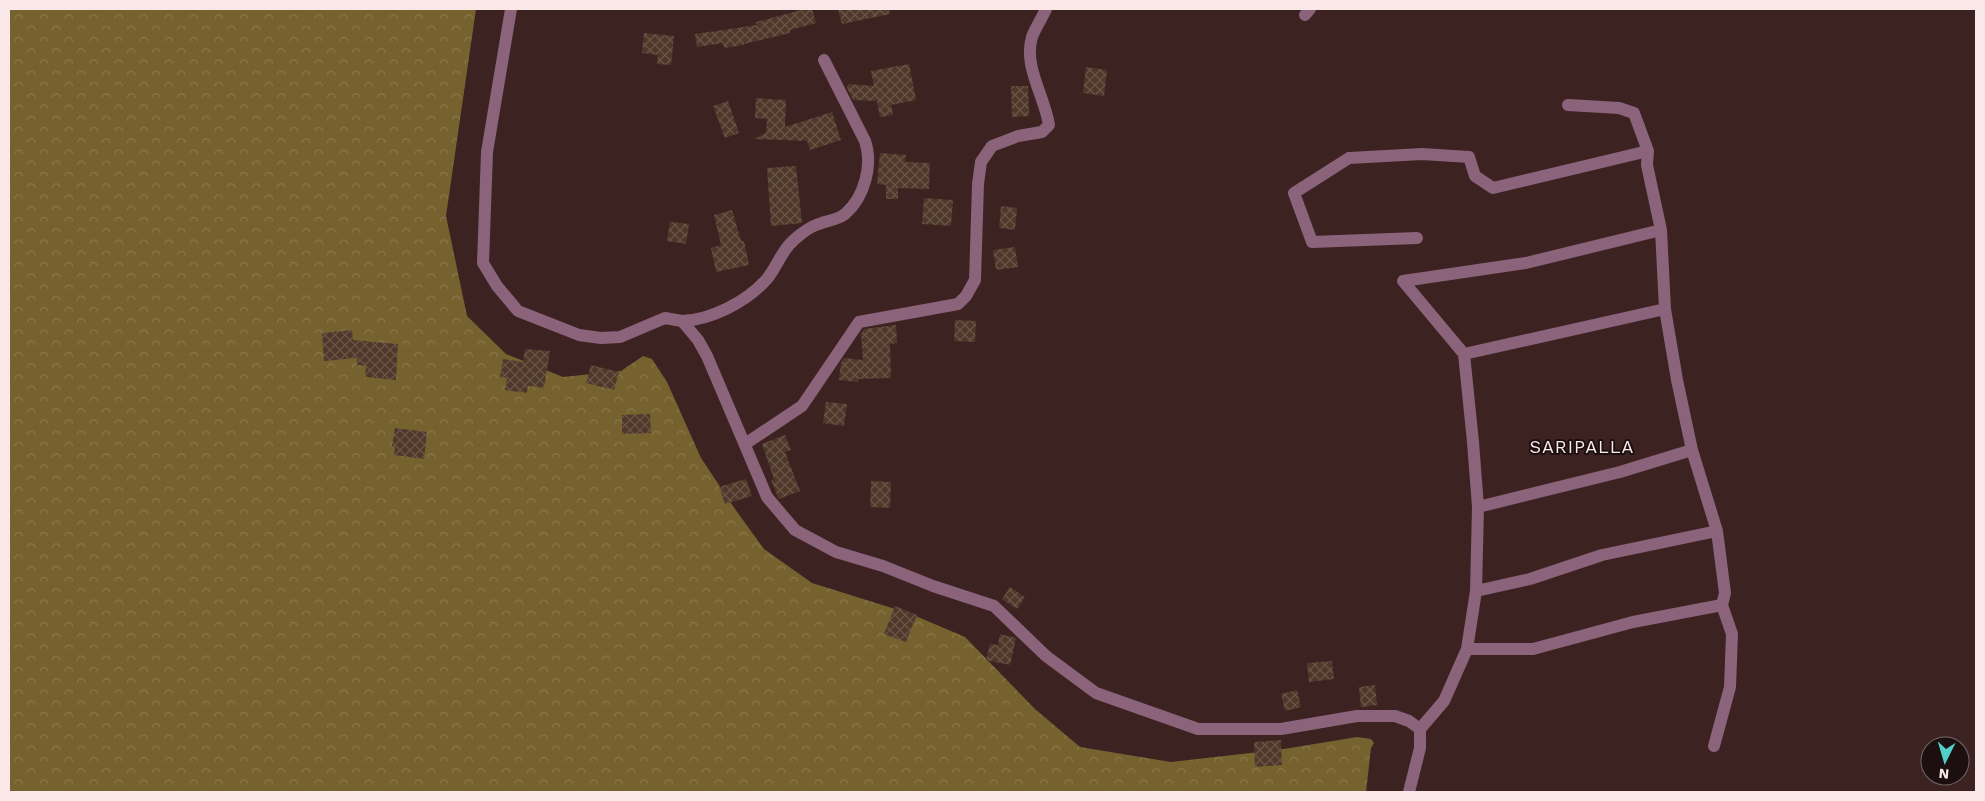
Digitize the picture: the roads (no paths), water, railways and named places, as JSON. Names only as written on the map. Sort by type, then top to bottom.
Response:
[{"type":"street","points":[[511,9],[487,152],[484,263],[497,286],[518,310],[579,335],[601,338],[620,337],[665,318],[682,321],[696,320],[732,306],[753,292],[767,279],[789,244],[814,226],[844,215],[864,187],[868,151],[865,141],[824,60]]},
{"type":"street","points":[[744,444],[802,406],[859,322],[958,304],[966,296],[975,280],[978,184],[981,162],[992,146],[1018,136],[1042,132],[1049,125],[1047,111],[1030,58],[1032,38],[1046,9]]},
{"type":"street","points":[[1568,105],[1619,108],[1634,114],[1648,151],[1647,165],[1661,230],[1665,309],[1677,380],[1692,450],[1717,530],[1725,593],[1722,605],[1732,634],[1730,687],[1714,746]]},
{"type":"street","points":[[1417,238],[1312,242],[1294,193],[1349,158],[1422,154],[1469,157],[1476,176],[1493,188],[1648,151]]},
{"type":"street","points":[[1409,792],[1420,748],[1420,729],[1444,701],[1467,649],[1476,591],[1478,507],[1464,354],[1403,282],[1526,263],[1661,230]]},
{"type":"street","points":[[1464,354],[1665,309]]},
{"type":"street","points":[[682,321],[698,340],[707,356],[767,497],[795,530],[836,552],[882,566],[933,586],[994,606],[1046,656],[1096,692],[1198,729],[1281,729],[1357,716],[1395,716],[1408,721],[1420,729]]},
{"type":"street","points":[[1478,507],[1620,472],[1692,450]]},
{"type":"street","points":[[1476,591],[1530,579],[1602,555],[1717,530]]},
{"type":"street","points":[[1467,649],[1533,649],[1633,622],[1722,605]]},
{"type":"district","name":"SARIPALLA","points":[[1582,446]]}]
